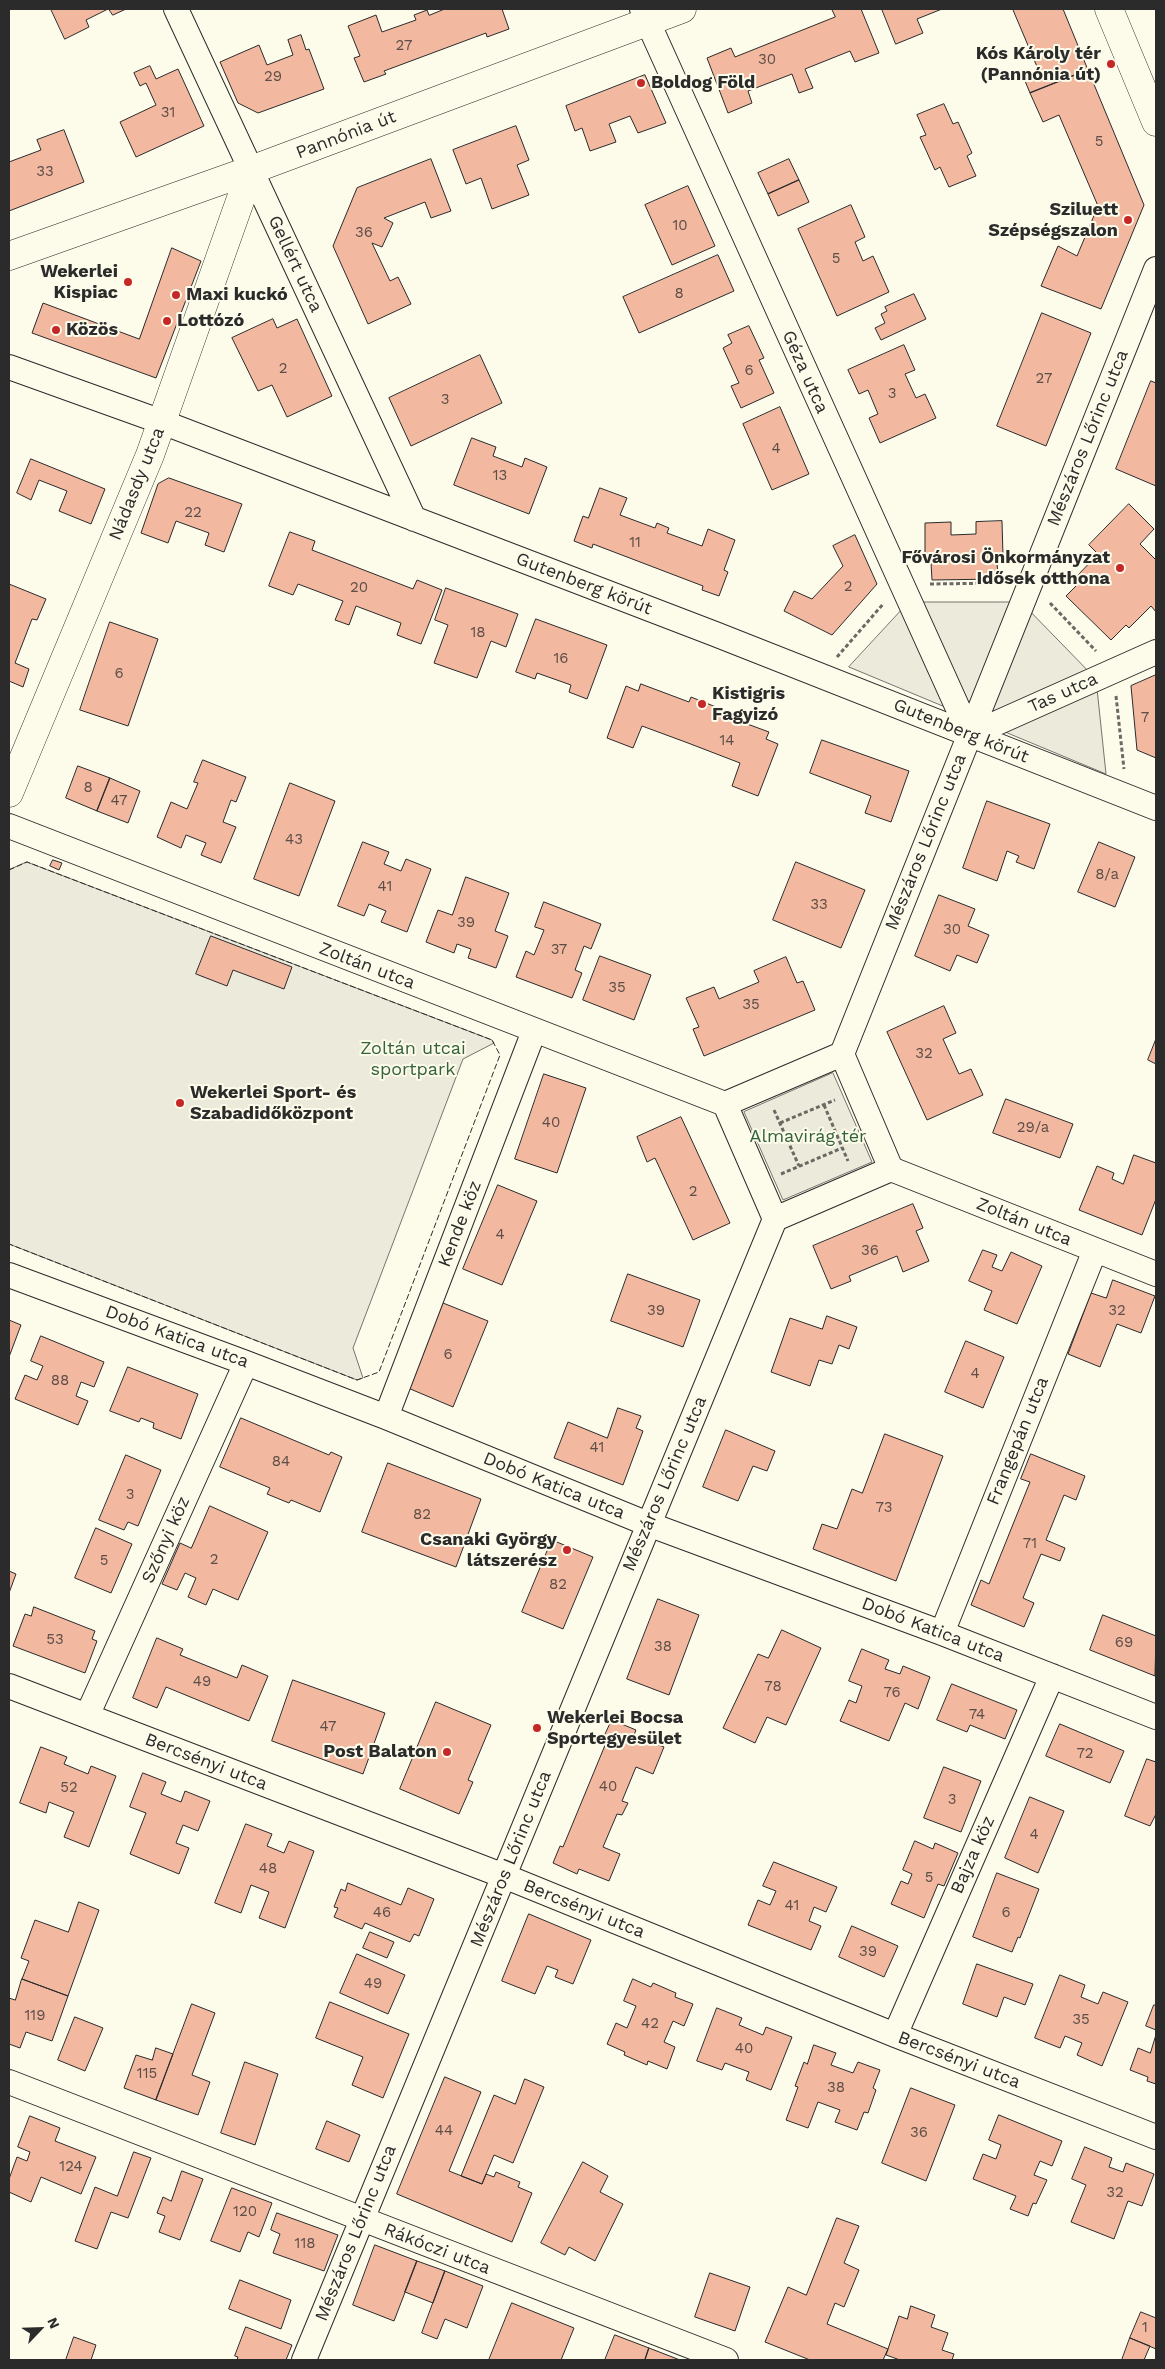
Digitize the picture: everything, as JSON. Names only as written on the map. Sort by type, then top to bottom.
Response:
[{"type":"street","name":"Gellért utca","points":[[176,9],[414,519]]},
{"type":"street","name":"Pannónia út","points":[[9,256],[251,170],[645,15],[682,9]]},
{"type":"street","points":[[1109,9],[1156,122]]},
{"type":"street","name":"Géza utca","points":[[645,15],[970,735]]},
{"type":"street","name":"Nádasdy utca","points":[[9,793],[162,422],[251,170]]},
{"type":"street","name":"Mészáros Lőrinc utca","points":[[842,1054],[1156,269]]},
{"type":"street","name":"Gutenberg körút","points":[[9,366],[162,422],[821,675],[1156,808]]},
{"type":"street","name":"Tas utca","points":[[970,735],[1156,652]]},
{"type":"street","name":"Zoltán utca","points":[[9,826],[726,1104]]},
{"type":"street","name":"Kende köz","points":[[386,1417],[534,1031]]},
{"type":"street","points":[[842,1054],[891,1169],[775,1219],[726,1104],[842,1054]]},
{"type":"street","name":"Zoltán utca","points":[[891,1169],[1095,1250],[1156,1272]]},
{"type":"street","name":"Mészáros Lőrinc utca","points":[[304,2360],[775,1219]]},
{"type":"street","name":"Frangepán utca","points":[[942,1632],[1095,1250]]},
{"type":"street","name":"Dobó Katica utca","points":[[9,1275],[386,1417],[648,1524],[942,1632],[1156,1716]]},
{"type":"street","name":"Szőnyi köz","points":[[87,1716],[246,1363]]},
{"type":"street","name":"Bajza köz","points":[[895,2035],[1052,1676]]},
{"type":"street","name":"Bercsényi utca","points":[[9,1686],[504,1876],[895,2035],[1156,2137]]},
{"type":"street","name":"Rákóczi utca","points":[[9,2082],[726,2360]]},
{"type":"path","points":[[924,584],[1001,583]]},
{"type":"path","points":[[841,653],[890,597]]},
{"type":"path","points":[[1048,601],[1096,652]]},
{"type":"path","points":[[1115,687],[1122,761],[1129,797]]},
{"type":"path","points":[[764,1087],[799,1166]]},
{"type":"path","points":[[780,1124],[857,1090]]},
{"type":"path","points":[[824,1105],[858,1183]]},
{"type":"path","points":[[760,1183],[842,1148]]},
{"type":"green space","points":[[909,602],[1021,602],[1096,679],[1106,774],[849,667]]},
{"type":"green space","name":"Wekerlei Sport- és Szabadidőközpont","points":[[27,862],[492,1040],[494,1043],[463,1059],[353,1348],[363,1378],[357,1380],[9,1244],[9,870]]},
{"type":"green space","name":"Almavirág tér","points":[[833,1073],[872,1162],[783,1200],[744,1112]]},
{"type":"building","points":[[51,9],[108,9],[86,20],[89,27],[65,39]]},
{"type":"building","points":[[109,9],[126,9],[113,15]]},
{"type":"building","points":[[445,9],[502,9],[509,29],[487,37],[486,33],[384,71],[386,74],[364,82],[354,58],[360,56],[348,26],[376,15],[382,32],[416,20],[414,15],[427,10],[429,15]]},
{"type":"building","points":[[832,9],[861,9],[879,53],[855,62],[850,51],[805,69],[813,88],[799,93],[792,74],[748,91],[752,103],[728,113],[707,58],[731,48],[735,57],[835,17]]},
{"type":"building","points":[[882,9],[942,9],[917,19],[923,33],[896,44]]},
{"type":"building","points":[[1013,9],[1063,9],[1088,70],[1030,93],[1023,76],[1038,70]]},
{"type":"building","points":[[301,35],[306,50],[309,49],[324,89],[258,113],[238,103],[220,62],[259,45],[267,65],[293,55],[288,40]]},
{"type":"building","points":[[150,66],[156,79],[178,69],[204,126],[136,157],[120,122],[156,105],[146,83],[140,86],[134,73]]},
{"type":"building","points":[[1088,70],[1144,205],[1101,309],[1041,286],[1058,246],[1077,256],[1098,206],[1059,115],[1043,122],[1030,93]]},
{"type":"building","points":[[645,75],[666,123],[638,133],[630,116],[609,124],[616,142],[590,151],[582,128],[575,131],[566,106]]},
{"type":"building","points":[[944,104],[953,124],[958,122],[972,153],[967,156],[976,176],[949,187],[940,167],[935,170],[920,137],[926,135],[917,115]]},
{"type":"building","points":[[516,126],[529,160],[517,165],[529,195],[492,209],[481,178],[466,184],[453,150]]},
{"type":"building","points":[[64,130],[84,182],[9,211],[9,162],[41,150],[37,140]]},
{"type":"building","points":[[431,159],[451,211],[431,218],[425,202],[384,218],[393,223],[382,247],[372,243],[390,281],[398,277],[411,304],[368,324],[333,246],[357,188]]},
{"type":"building","points":[[789,159],[799,180],[768,194],[758,173]]},
{"type":"building","points":[[799,180],[809,202],[778,216],[768,194]]},
{"type":"building","points":[[688,186],[715,246],[672,265],[645,205]]},
{"type":"building","points":[[851,205],[865,237],[855,242],[863,261],[873,256],[889,292],[837,316],[798,229]]},
{"type":"building","points":[[172,248],[201,261],[156,378],[32,333],[43,303],[139,339]]},
{"type":"building","points":[[718,255],[734,291],[639,333],[623,297]]},
{"type":"building","points":[[914,294],[926,319],[881,340],[875,328],[885,323],[881,314],[887,311],[885,307]]},
{"type":"building","points":[[1042,313],[1091,333],[1046,446],[997,426]]},
{"type":"building","points":[[273,319],[277,328],[297,319],[332,396],[287,417],[272,385],[258,391],[232,338]]},
{"type":"building","points":[[749,326],[764,358],[759,360],[774,393],[741,408],[731,386],[739,383],[723,348],[732,343],[728,335]]},
{"type":"building","points":[[904,345],[915,370],[905,374],[916,398],[925,394],[936,418],[880,443],[869,418],[878,414],[868,390],[859,394],[848,370]]},
{"type":"building","points":[[480,355],[502,403],[411,446],[389,398]]},
{"type":"building","points":[[1151,381],[1156,383],[1156,486],[1116,469]]},
{"type":"building","points":[[780,407],[809,474],[772,490],[743,424]]},
{"type":"building","points":[[472,438],[496,447],[493,456],[522,467],[525,458],[547,467],[529,514],[454,485]]},
{"type":"building","points":[[31,459],[105,489],[91,524],[59,511],[67,491],[39,480],[31,500],[17,493]]},
{"type":"building","points":[[169,478],[242,504],[224,552],[205,545],[209,533],[176,521],[168,543],[141,533],[158,484]]},
{"type":"building","points":[[600,488],[627,498],[620,515],[655,528],[657,523],[669,528],[667,533],[702,546],[708,529],[735,540],[724,570],[728,572],[719,596],[702,590],[703,586],[593,544],[592,548],[574,541],[583,516],[588,518]]},
{"type":"building","name":"Fővárosi Önkormányzat Idősek otthona","points":[[1129,504],[1154,529],[1140,544],[1156,560],[1156,612],[1151,606],[1129,628],[1126,625],[1111,640],[1066,596],[1081,581],[1077,576],[1098,554],[1089,545]]},
{"type":"building","points":[[1002,521],[1003,556],[997,561],[998,579],[932,580],[931,563],[925,558],[925,523],[951,522],[951,535],[976,534],[976,522]]},
{"type":"building","points":[[290,532],[315,541],[312,550],[413,589],[417,580],[442,590],[421,644],[397,635],[401,623],[356,606],[349,625],[335,620],[343,601],[298,584],[293,595],[269,586]]},
{"type":"building","points":[[855,535],[877,584],[832,635],[784,611],[794,591],[812,599],[843,566],[833,546]]},
{"type":"building","points":[[9,584],[46,599],[37,620],[32,619],[15,663],[29,669],[23,687],[9,681]]},
{"type":"building","points":[[446,588],[518,614],[506,647],[491,641],[477,678],[434,663],[448,625],[435,620]]},
{"type":"building","points":[[536,619],[607,645],[587,699],[569,692],[571,685],[537,673],[535,679],[516,672]]},
{"type":"building","points":[[110,622],[158,639],[128,726],[80,710]]},
{"type":"building","points":[[1156,675],[1156,758],[1137,750],[1131,686]]},
{"type":"building","points":[[641,684],[689,702],[691,697],[716,707],[715,712],[769,732],[766,739],[778,744],[758,796],[732,786],[740,763],[688,743],[642,726],[633,748],[607,738],[626,686],[638,691]]},
{"type":"building","points":[[822,740],[909,771],[891,822],[865,813],[871,796],[810,773]]},
{"type":"building","points":[[203,760],[246,777],[236,802],[231,800],[223,822],[236,827],[221,863],[201,855],[206,843],[186,835],[181,848],[157,837],[171,802],[187,809],[198,783],[194,782]]},
{"type":"building","points":[[78,766],[110,778],[97,811],[66,798]]},
{"type":"building","points":[[110,778],[140,791],[128,823],[97,811]]},
{"type":"building","points":[[290,783],[335,801],[299,896],[254,879]]},
{"type":"building","points":[[987,801],[1050,824],[1034,869],[1016,862],[1019,856],[1007,851],[997,881],[963,868]]},
{"type":"building","points":[[363,842],[389,852],[384,864],[401,871],[406,859],[431,869],[407,932],[381,922],[386,911],[369,904],[364,916],[338,906]]},
{"type":"building","points":[[1099,842],[1135,857],[1115,907],[1078,892]]},
{"type":"building","points":[[53,860],[62,863],[59,870],[50,866]]},
{"type":"building","points":[[796,862],[865,890],[841,948],[773,920]]},
{"type":"building","points":[[466,877],[509,893],[495,931],[508,936],[496,968],[468,958],[471,949],[457,944],[454,953],[426,942],[438,910],[452,915]]},
{"type":"building","points":[[939,895],[975,909],[968,926],[989,935],[977,963],[957,955],[950,971],[915,956]]},
{"type":"building","points":[[544,902],[601,924],[591,949],[584,946],[575,970],[582,973],[572,998],[516,977],[526,951],[534,955],[544,930],[535,927]]},
{"type":"building","points":[[211,936],[292,967],[284,989],[233,970],[227,986],[196,974]]},
{"type":"building","points":[[600,956],[651,975],[634,1020],[583,1000]]},
{"type":"building","points":[[786,957],[797,983],[803,981],[815,1010],[704,1056],[693,1029],[699,1027],[686,998],[714,987],[719,999],[759,982],[754,971]]},
{"type":"building","points":[[944,1006],[956,1033],[943,1039],[959,1074],[971,1069],[983,1095],[927,1120],[887,1032]]},
{"type":"building","points":[[1156,1039],[1156,1064],[1148,1060]]},
{"type":"building","points":[[544,1074],[586,1088],[557,1173],[515,1159]]},
{"type":"building","points":[[1006,1099],[1073,1124],[1060,1158],[993,1133]]},
{"type":"building","points":[[681,1117],[730,1223],[693,1240],[655,1158],[647,1162],[637,1137]]},
{"type":"building","points":[[1134,1155],[1156,1163],[1156,1199],[1142,1235],[1079,1210],[1097,1166],[1114,1173],[1112,1179],[1123,1184]]},
{"type":"building","points":[[498,1185],[537,1201],[502,1285],[463,1269]]},
{"type":"building","points":[[913,1204],[923,1228],[916,1231],[929,1261],[903,1272],[897,1256],[849,1276],[851,1281],[831,1289],[813,1246]]},
{"type":"building","points":[[983,1250],[997,1255],[992,1267],[1002,1271],[1011,1252],[1042,1266],[1017,1324],[984,1310],[992,1291],[969,1281]]},
{"type":"building","points":[[628,1274],[700,1300],[683,1347],[611,1321]]},
{"type":"building","points":[[1113,1280],[1155,1296],[1141,1333],[1117,1324],[1100,1367],[1068,1354],[1091,1293],[1106,1298]]},
{"type":"building","points":[[443,1303],[488,1321],[453,1407],[408,1388]]},
{"type":"building","points":[[827,1316],[857,1327],[849,1349],[839,1345],[832,1364],[819,1360],[810,1386],[771,1372],[790,1318],[822,1329]]},
{"type":"building","points":[[9,1320],[21,1325],[9,1357]]},
{"type":"building","points":[[41,1336],[104,1362],[94,1387],[81,1382],[76,1396],[88,1401],[78,1425],[15,1399],[25,1375],[37,1380],[43,1366],[31,1361]]},
{"type":"building","points":[[966,1341],[1004,1357],[983,1408],[945,1392]]},
{"type":"building","points":[[128,1367],[198,1394],[181,1439],[153,1428],[154,1423],[141,1418],[139,1422],[110,1411]]},
{"type":"building","points":[[618,1408],[641,1416],[636,1428],[643,1431],[623,1485],[554,1458],[568,1422],[607,1438]]},
{"type":"building","points":[[241,1418],[329,1455],[331,1452],[342,1457],[320,1512],[291,1500],[289,1503],[267,1494],[270,1488],[220,1467]]},
{"type":"building","points":[[726,1430],[775,1451],[767,1471],[753,1466],[738,1501],[703,1487]]},
{"type":"building","points":[[885,1434],[943,1456],[896,1581],[813,1549],[822,1524],[837,1529],[852,1489],[862,1493]]},
{"type":"building","points":[[1031,1454],[1085,1476],[1076,1500],[1064,1495],[1046,1540],[1065,1548],[1060,1561],[1041,1554],[1023,1598],[1034,1603],[1024,1627],[971,1605],[981,1580],[989,1584],[1030,1482],[1021,1479]]},
{"type":"building","points":[[126,1455],[161,1470],[138,1526],[128,1522],[124,1530],[99,1520]]},
{"type":"building","points":[[388,1463],[481,1499],[456,1567],[362,1532]]},
{"type":"building","points":[[210,1506],[268,1532],[238,1600],[213,1589],[206,1605],[188,1597],[196,1578],[185,1573],[177,1590],[162,1584],[180,1543],[191,1548]]},
{"type":"building","points":[[96,1528],[132,1544],[111,1593],[75,1578]]},
{"type":"building","points":[[552,1540],[593,1557],[563,1629],[522,1612]]},
{"type":"building","points":[[9,1571],[16,1574],[9,1593]]},
{"type":"building","points":[[658,1599],[699,1615],[669,1695],[627,1679]]},
{"type":"building","points":[[34,1607],[95,1631],[92,1639],[97,1641],[85,1673],[13,1646],[25,1614],[31,1616]]},
{"type":"building","points":[[1103,1615],[1156,1636],[1155,1676],[1090,1650]]},
{"type":"building","points":[[782,1630],[821,1648],[786,1725],[767,1717],[755,1743],[723,1728],[758,1654],[768,1658]]},
{"type":"building","points":[[157,1638],[183,1649],[180,1655],[237,1678],[242,1665],[268,1676],[249,1721],[166,1687],[157,1708],[133,1698]]},
{"type":"building","points":[[862,1649],[889,1660],[885,1669],[900,1674],[903,1666],[930,1677],[918,1709],[905,1703],[889,1741],[840,1721],[849,1700],[856,1703],[862,1686],[849,1681]]},
{"type":"building","points":[[293,1680],[385,1713],[363,1774],[272,1741]]},
{"type":"building","points":[[952,1684],[1017,1710],[1005,1739],[970,1725],[967,1732],[937,1720]]},
{"type":"building","name":"Post Balaton","points":[[436,1702],[491,1725],[468,1780],[473,1782],[459,1814],[400,1789]]},
{"type":"building","points":[[612,1720],[636,1730],[634,1735],[664,1747],[653,1774],[636,1767],[622,1801],[628,1803],[622,1815],[617,1814],[603,1847],[620,1854],[609,1881],[579,1869],[577,1874],[553,1863],[560,1846],[563,1847],[608,1738],[604,1737]]},
{"type":"building","points":[[1060,1724],[1124,1751],[1110,1783],[1046,1756]]},
{"type":"building","points":[[41,1747],[67,1757],[64,1764],[88,1774],[91,1766],[116,1776],[89,1847],[64,1837],[74,1812],[49,1802],[46,1813],[20,1803]]},
{"type":"building","points":[[1147,1759],[1156,1762],[1156,1814],[1150,1826],[1125,1816]]},
{"type":"building","points":[[944,1767],[981,1781],[961,1832],[924,1818]]},
{"type":"building","points":[[143,1773],[166,1782],[161,1794],[181,1802],[185,1791],[210,1801],[198,1831],[183,1825],[176,1843],[189,1848],[179,1874],[130,1854],[146,1813],[130,1807]]},
{"type":"building","points":[[1030,1797],[1064,1811],[1038,1873],[1005,1858]]},
{"type":"building","points":[[246,1824],[272,1834],[267,1846],[284,1853],[289,1841],[314,1851],[285,1928],[259,1918],[269,1892],[251,1885],[241,1913],[215,1903]]},
{"type":"building","points":[[915,1841],[933,1849],[935,1843],[958,1853],[944,1886],[938,1884],[924,1918],[891,1904],[901,1881],[908,1884],[912,1874],[903,1870]]},
{"type":"building","points":[[774,1862],[837,1887],[826,1912],[814,1907],[809,1921],[821,1926],[811,1950],[748,1925],[758,1900],[770,1905],[776,1891],[763,1886]]},
{"type":"building","points":[[997,1873],[1039,1889],[1020,1938],[1018,1937],[1012,1952],[973,1937]]},
{"type":"building","points":[[348,1883],[401,1905],[408,1888],[434,1899],[419,1936],[414,1934],[410,1942],[365,1923],[362,1929],[334,1917],[338,1908],[334,1907],[341,1889],[345,1891]]},
{"type":"building","points":[[79,1902],[99,1910],[68,1996],[22,1979],[29,1961],[21,1958],[35,1920],[68,1932]]},
{"type":"building","points":[[529,1914],[591,1940],[573,1984],[555,1977],[558,1970],[547,1966],[535,1994],[502,1981]]},
{"type":"building","points":[[852,1926],[898,1946],[884,1977],[839,1957]]},
{"type":"building","points":[[370,1932],[394,1942],[387,1958],[363,1948]]},
{"type":"building","points":[[357,1954],[405,1975],[388,2014],[340,1993]]},
{"type":"building","points":[[977,1964],[1033,1984],[1025,2005],[1004,1997],[997,2017],[963,2004]]},
{"type":"building","points":[[1060,1975],[1085,1985],[1081,1997],[1098,2004],[1103,1992],[1128,2002],[1102,2066],[1077,2055],[1082,2043],[1065,2036],[1060,2048],[1035,2038]]},
{"type":"building","points":[[22,1979],[68,1996],[52,2041],[26,2032],[20,2048],[9,2044],[9,1998],[15,2000]]},
{"type":"building","points":[[633,1979],[651,1987],[653,1983],[676,1993],[675,1997],[693,2004],[684,2026],[673,2021],[664,2042],[675,2047],[667,2069],[648,2061],[647,2065],[624,2055],[625,2052],[607,2044],[616,2023],[627,2028],[636,2006],[624,2001]]},
{"type":"building","points":[[330,2002],[409,2034],[383,2098],[352,2085],[363,2057],[316,2038]]},
{"type":"building","points":[[192,2004],[215,2013],[192,2075],[210,2082],[198,2115],[156,2100]]},
{"type":"building","points":[[1154,2005],[1156,2005],[1156,2030],[1146,2026]]},
{"type":"building","points":[[717,2008],[742,2018],[739,2025],[763,2035],[766,2027],[792,2037],[771,2090],[746,2080],[749,2072],[725,2063],[722,2070],[697,2061]]},
{"type":"building","points":[[75,2017],[103,2028],[85,2071],[58,2060]]},
{"type":"building","points":[[1156,2035],[1156,2084],[1147,2081],[1148,2077],[1130,2070],[1138,2048],[1150,2053]]},
{"type":"building","points":[[814,2045],[836,2053],[831,2065],[853,2073],[858,2062],[880,2070],[873,2088],[876,2090],[868,2113],[864,2112],[857,2130],[835,2122],[840,2110],[818,2102],[808,2128],[786,2120],[798,2087],[795,2086],[804,2062],[807,2064]]},
{"type":"building","points":[[156,2048],[173,2054],[156,2100],[124,2088],[136,2055],[152,2060]]},
{"type":"building","points":[[245,2062],[278,2074],[255,2145],[221,2133]]},
{"type":"building","points":[[445,2077],[481,2092],[449,2171],[482,2184],[486,2174],[494,2177],[496,2172],[520,2182],[518,2187],[532,2193],[512,2242],[397,2194]]},
{"type":"building","points":[[525,2079],[544,2087],[513,2163],[494,2155],[482,2184],[461,2176],[494,2095],[515,2104]]},
{"type":"building","points":[[911,2088],[955,2105],[926,2181],[882,2163]]},
{"type":"building","points":[[999,2115],[1062,2141],[1052,2166],[1040,2161],[1034,2175],[1047,2180],[1036,2204],[1033,2203],[1028,2216],[1010,2209],[1016,2196],[973,2179],[983,2154],[996,2159],[1001,2145],[989,2140]]},
{"type":"building","points":[[30,2116],[60,2128],[55,2141],[96,2157],[81,2194],[41,2177],[31,2202],[9,2192],[9,2179],[17,2157],[27,2161],[30,2152],[18,2147]]},
{"type":"building","points":[[327,2121],[360,2135],[349,2162],[316,2149]]},
{"type":"building","points":[[1085,2147],[1112,2158],[1109,2167],[1123,2172],[1126,2163],[1154,2174],[1142,2206],[1128,2201],[1114,2239],[1071,2222],[1086,2185],[1072,2179]]},
{"type":"building","points":[[134,2152],[151,2158],[128,2218],[111,2212],[97,2249],[75,2241],[95,2187],[117,2196]]},
{"type":"building","points":[[583,2162],[608,2176],[600,2192],[623,2204],[595,2261],[569,2247],[565,2255],[541,2243]]},
{"type":"building","points":[[182,2171],[203,2179],[180,2240],[159,2232],[165,2216],[157,2213],[163,2197],[171,2201]]},
{"type":"building","points":[[232,2188],[272,2203],[259,2237],[248,2232],[240,2252],[211,2241]]},
{"type":"building","points":[[277,2213],[338,2235],[324,2271],[273,2253],[280,2234],[271,2230]]},
{"type":"building","points":[[837,2218],[859,2226],[844,2263],[859,2270],[844,2307],[835,2303],[827,2324],[888,2349],[883,2360],[810,2360],[765,2342],[788,2287],[806,2295]]},
{"type":"building","points":[[375,2245],[417,2261],[394,2321],[353,2305]]},
{"type":"building","points":[[417,2261],[445,2271],[433,2303],[405,2292]]},
{"type":"building","points":[[445,2271],[483,2286],[467,2328],[445,2319],[437,2339],[422,2333]]},
{"type":"building","points":[[710,2273],[750,2287],[735,2331],[695,2317]]},
{"type":"building","points":[[240,2280],[291,2300],[281,2329],[229,2309]]},
{"type":"building","points":[[512,2303],[574,2328],[561,2360],[489,2360]]},
{"type":"building","points":[[911,2306],[935,2315],[931,2327],[948,2333],[942,2350],[954,2354],[952,2360],[900,2360],[886,2355],[899,2316],[907,2319]]},
{"type":"building","points":[[1141,2312],[1156,2318],[1156,2349],[1130,2338]]},
{"type":"building","points":[[246,2327],[292,2345],[286,2360],[237,2360],[238,2357],[235,2356]]},
{"type":"building","points":[[615,2335],[649,2348],[645,2360],[605,2360]]},
{"type":"building","points":[[74,2337],[96,2345],[91,2360],[66,2360]]},
{"type":"building","points":[[1130,2338],[1150,2346],[1144,2360],[1122,2360]]},
{"type":"building","points":[[649,2348],[680,2360],[645,2360]]},
{"type":"fence","points":[[9,870],[27,862],[492,1040],[500,1055],[379,1372],[357,1380],[9,1244]]},
{"type":"place","name":"Kós Károly tér (Pannónia út)","points":[[1111,64]]},
{"type":"place","name":"Boldog Föld","points":[[641,83]]},
{"type":"place","name":"Sziluett Szépségszalon","points":[[1128,220]]},
{"type":"place","name":"Wekerlei Kispiac","points":[[128,282]]},
{"type":"place","name":"Maxi kuckó","points":[[176,295]]},
{"type":"place","name":"Lottózó","points":[[167,321]]},
{"type":"place","name":"Közös","points":[[56,330]]},
{"type":"place","name":"Fővárosi Önkormányzat Idősek otthona","points":[[1120,568]]},
{"type":"place","name":"Kistigris Fagyizó","points":[[702,704]]},
{"type":"place","name":"Wekerlei Sport- és Szabadidőközpont","points":[[180,1103]]},
{"type":"place","name":"Csanaki György látszerész","points":[[567,1550]]},
{"type":"place","name":"Wekerlei Bocsa Sportegyesület","points":[[537,1728]]},
{"type":"place","name":"Post Balaton","points":[[447,1752]]},
{"type":"park label","name":"Zoltán utcai sportpark","points":[[413,1059]]}]
